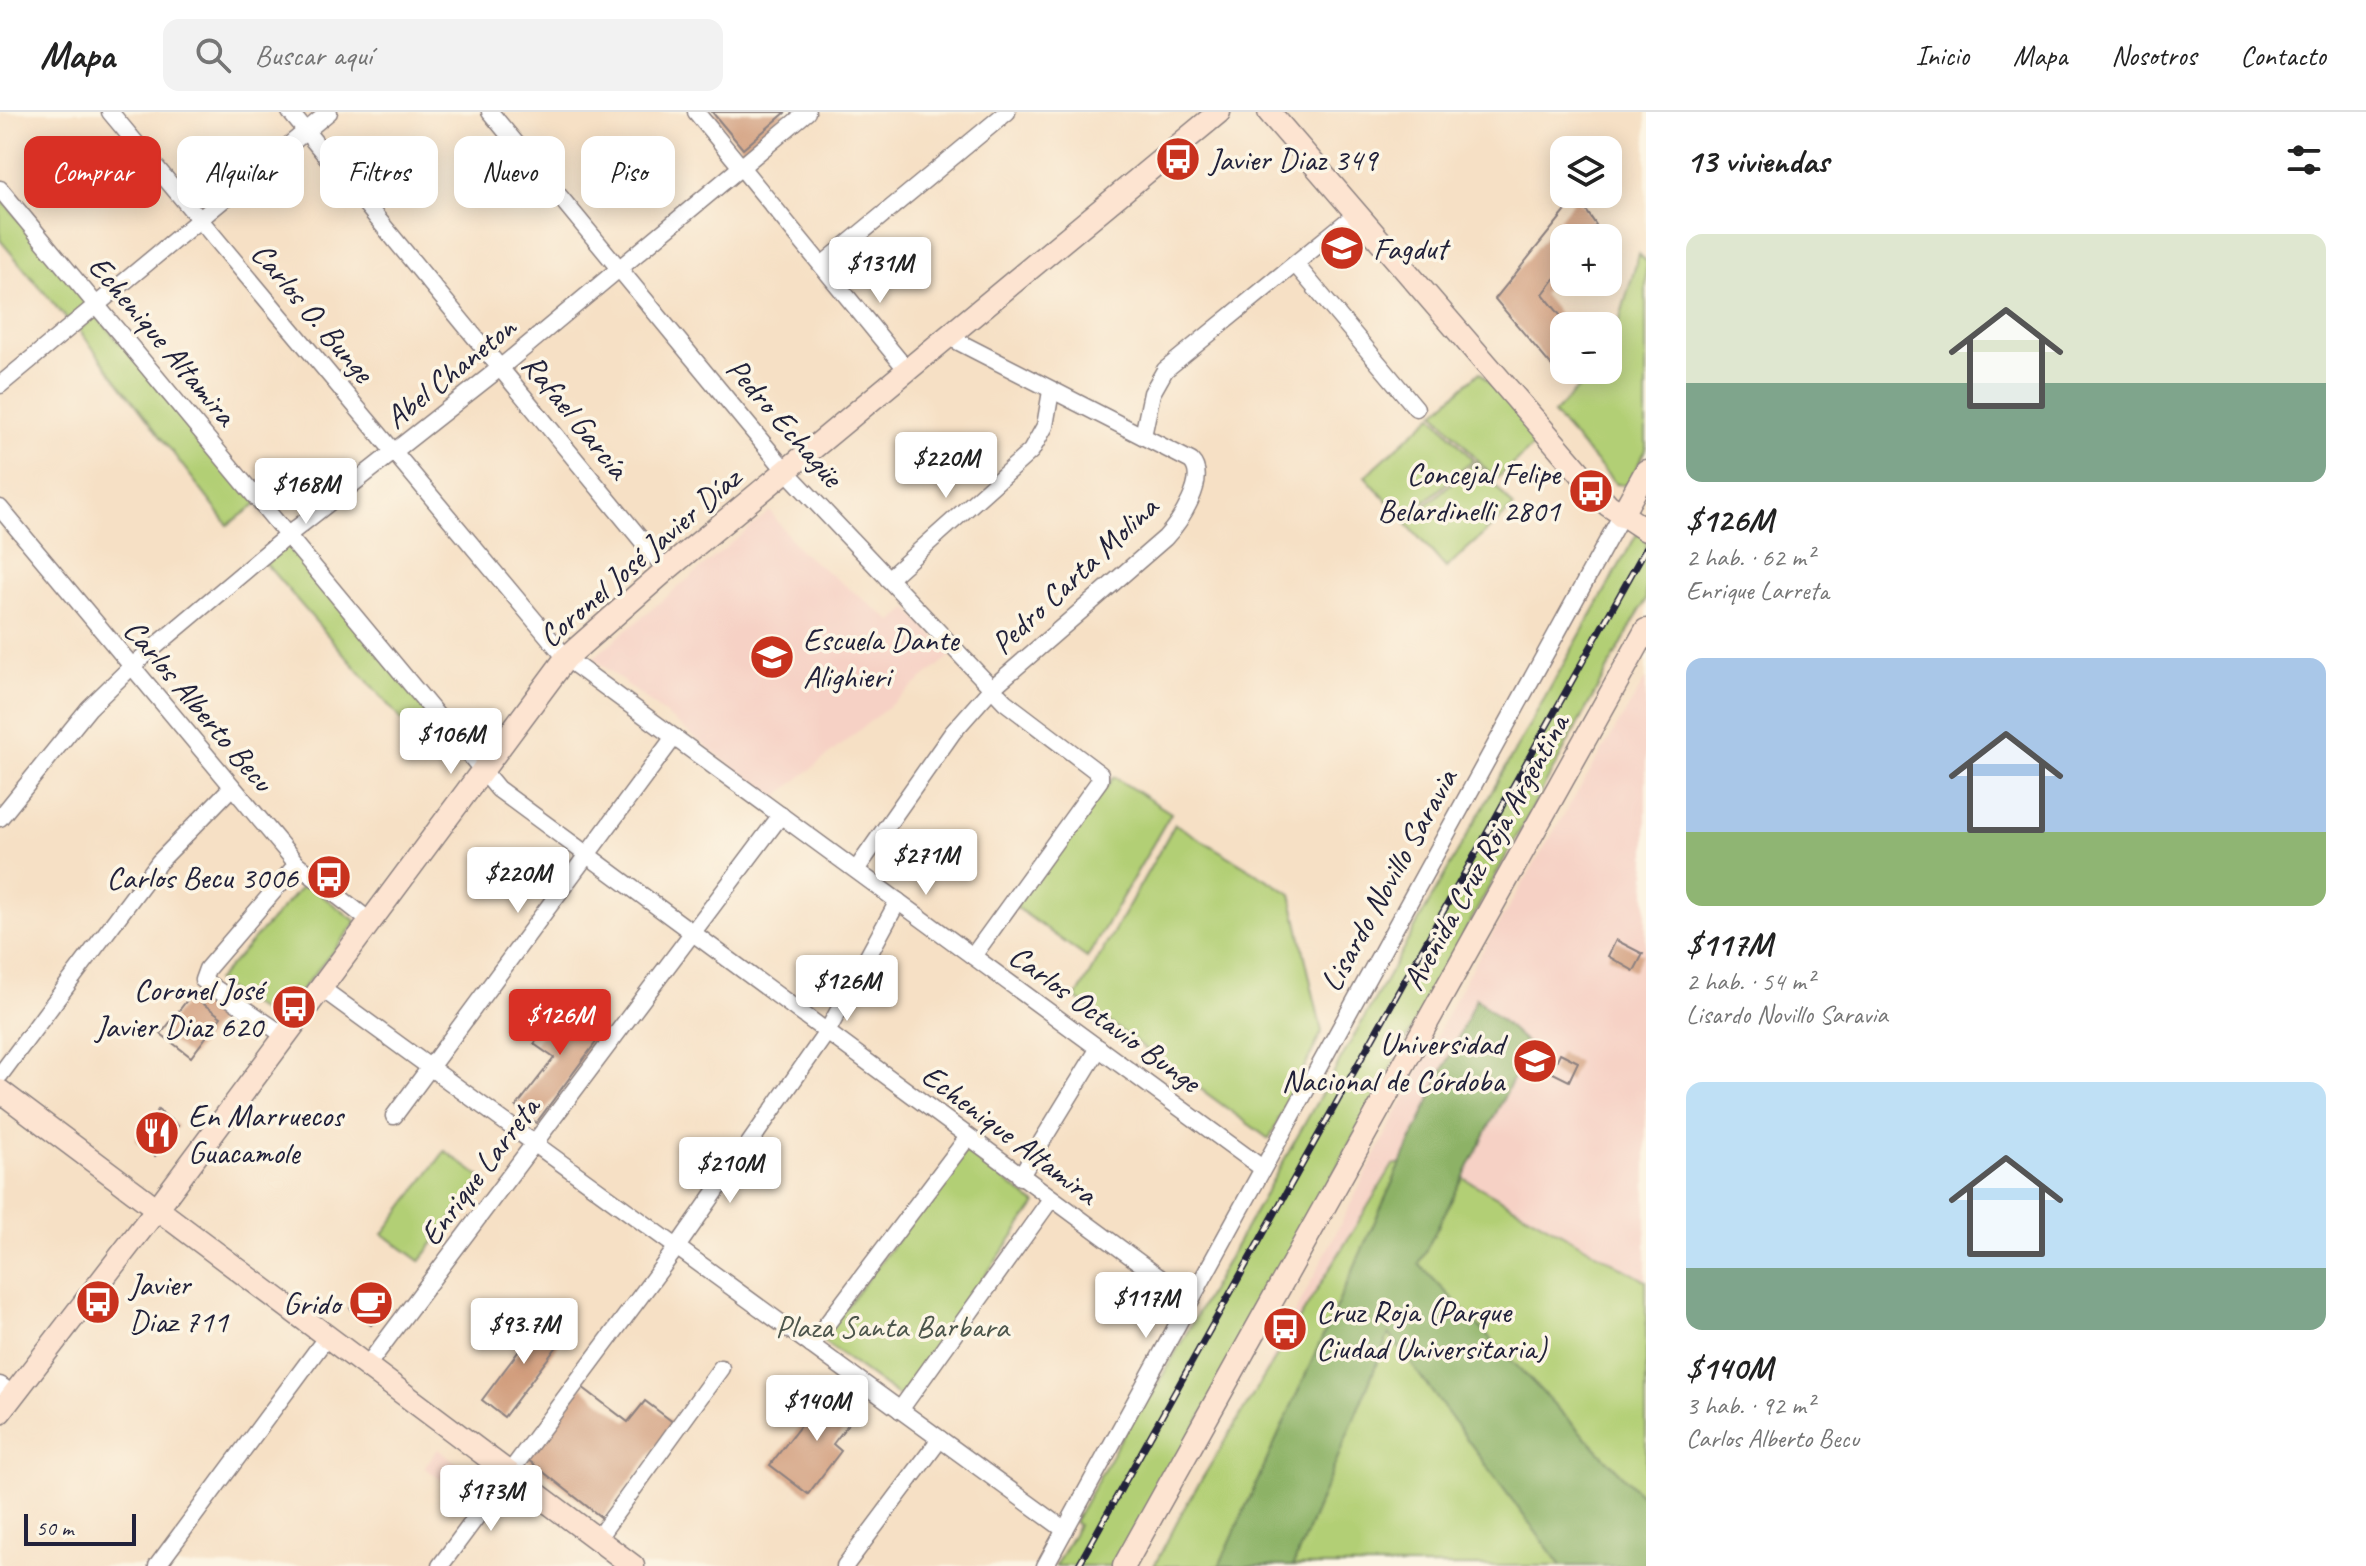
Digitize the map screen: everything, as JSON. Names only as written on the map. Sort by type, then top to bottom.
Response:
[{"type":"main road","name":"Coronel José Javier Díaz","points":[[5,1397],[156,1210],[566,658],[666,570],[1219,112]]},
{"type":"main road","points":[[1269,112],[1621,516],[1646,530]]},
{"type":"main road","points":[[1621,516],[1646,471]]},
{"type":"main road","name":"Avenida Cruz Roja Argentina","points":[[1124,1566],[1646,630]]},
{"type":"main road","points":[[0,1091],[633,1566]]},
{"type":"street","name":"Carlos O. Bunge","points":[[110,112],[566,658]]},
{"type":"street","name":"Rafael García","points":[[290,112],[666,570]]},
{"type":"street","points":[[0,385],[329,112]]},
{"type":"street","name":"Pedro Echagüe","points":[[490,112],[786,471],[991,689],[1100,774],[1100,780],[973,956]]},
{"type":"street","points":[[696,112],[907,370]]},
{"type":"street","name":"Abel Chaneton","points":[[0,818],[89,708],[131,667],[288,535],[620,270],[807,112]]},
{"type":"street","points":[[822,265],[1007,112]]},
{"type":"street","name":"Echenique Altamira","points":[[0,189],[482,773],[692,934],[1190,1300]]},
{"type":"street","points":[[947,336],[1143,436],[1152,393],[1165,370],[1357,213]]},
{"type":"street","points":[[1296,265],[1416,408]]},
{"type":"street","points":[[888,579],[1031,451],[1045,426],[1051,391]]},
{"type":"street","name":"Pedro Carta Molina","points":[[856,870],[953,732],[991,689],[1175,528],[1197,479],[1196,466],[1143,436]]},
{"type":"street","name":"Carlos Alberto Becu","points":[[0,508],[297,864],[371,922]]},
{"type":"street","name":"Lisardo Novillo Saravia","points":[[1045,1566],[1621,516]]},
{"type":"street","name":"Carlos Octavio Bunge","points":[[566,658],[1262,1168]]},
{"type":"street","points":[[394,1116],[674,737]]},
{"type":"street","points":[[0,1075],[159,862],[232,787]]},
{"type":"street","name":"Enrique Larreta","points":[[366,1367],[781,815]]},
{"type":"street","points":[[285,1036],[203,980],[207,969],[297,864]]},
{"type":"street","points":[[440,1566],[510,1476],[677,1247],[827,1032],[898,901]]},
{"type":"street","points":[[321,988],[1065,1530]]},
{"type":"street","points":[[1020,1177],[1099,1048]]},
{"type":"street","points":[[811,1345],[968,1137]]},
{"type":"street","points":[[900,1410],[1051,1199]]},
{"type":"street","points":[[157,1566],[326,1338]]},
{"type":"street","points":[[597,1539],[721,1368]]},
{"type":"street","points":[[845,1566],[940,1439]]},
{"type":"shaded area","name":"Escuela Dante Alighieri","points":[[770,511],[800,551],[892,621],[908,609],[952,655],[774,799],[593,658]]},
{"type":"shaded area","name":"Universidad Nacional de Córdoba","points":[[1646,678],[1646,1566],[1158,1566],[1246,1409],[1466,978]]},
{"type":"shaded area","points":[[438,1449],[483,1483],[469,1501],[424,1467]]},
{"type":"green space","points":[[0,197],[90,305],[69,322],[0,240]]},
{"type":"green space","points":[[1639,254],[1646,261],[1646,450],[1627,485],[1616,484],[1553,414],[1582,384],[1622,384],[1622,312]]},
{"type":"green space","points":[[96,315],[258,503],[228,525],[79,330]]},
{"type":"green space","points":[[1480,372],[1540,440],[1495,480],[1435,412]]},
{"type":"green space","points":[[1433,415],[1473,460],[1404,520],[1365,476]]},
{"type":"green space","points":[[1475,462],[1514,507],[1446,568],[1406,523]]},
{"type":"green space","points":[[1637,534],[1646,537],[1646,599],[1120,1566],[1055,1566],[1078,1525],[1074,1522],[1146,1394],[1151,1396]]},
{"type":"green space","points":[[288,545],[463,756],[449,775],[264,562]]},
{"type":"green space","points":[[1114,777],[1171,813],[1087,958],[1013,905]]},
{"type":"green space","points":[[1175,824],[1291,894],[1322,1032],[1269,1139],[1076,998]]},
{"type":"green space","points":[[305,883],[357,922],[276,1021],[216,981]]},
{"type":"green space","points":[[1476,998],[1530,1046],[1419,1264],[1646,1500],[1646,1566],[1561,1566],[1389,1334],[1293,1566],[1219,1566]]},
{"type":"green space","points":[[445,1151],[482,1178],[420,1261],[383,1234]]},
{"type":"green space","name":"Plaza Santa Barbara","points":[[965,1151],[1036,1204],[900,1397],[821,1340]]},
{"type":"green space","name":"Universidad Nacional de Córdoba","points":[[1426,1157],[1646,1281],[1646,1566],[1154,1566],[1183,1510],[1393,1165]]},
{"type":"building","points":[[712,112],[786,112],[743,149]]},
{"type":"building","points":[[1568,208],[1584,208],[1595,224],[1555,224]]},
{"type":"building","name":"Fagdut","points":[[1348,229],[1361,244],[1335,267],[1322,252]]},
{"type":"building","points":[[1550,231],[1550,285],[1543,294],[1558,312],[1550,312],[1550,364],[1495,299]]},
{"type":"building","points":[[1616,940],[1643,954],[1634,971],[1608,956]]},
{"type":"building","points":[[191,995],[221,1017],[191,1057],[161,1034]]},
{"type":"building","points":[[566,1001],[605,1030],[536,1123],[516,1107],[554,1058],[534,1044]]},
{"type":"building","points":[[1560,1053],[1578,1062],[1569,1081],[1551,1072]]},
{"type":"building","name":"En Marruecos Guacamole","points":[[158,1110],[178,1126],[155,1156],[135,1140]]},
{"type":"building","name":"Grido","points":[[370,1282],[392,1298],[371,1325],[350,1308]]},
{"type":"building","points":[[545,1316],[567,1333],[504,1417],[482,1400]]},
{"type":"building","points":[[843,1386],[864,1403],[833,1444],[841,1451],[808,1494],[770,1465],[804,1421],[812,1427]]},
{"type":"building","points":[[582,1387],[628,1422],[645,1401],[674,1423],[602,1518],[527,1459]]},
{"type":"railway","points":[[1078,1566],[1646,548]]},
{"type":"place","name":"Javier Diaz 349","points":[[1178,159]]},
{"type":"place","name":"Fagdut","points":[[1342,248]]},
{"type":"place","name":"Concejal Felipe Belardinelli 2801","points":[[1591,491]]},
{"type":"place","name":"Escuela Dante Alighieri","points":[[772,657]]},
{"type":"place","name":"Carlos Becu 3006","points":[[329,877]]},
{"type":"place","name":"Coronel José Javier Diaz 620","points":[[294,1007]]},
{"type":"place","name":"Universidad Nacional de Córdoba","points":[[1535,1061]]},
{"type":"place","name":"En Marruecos Guacamole","points":[[157,1133]]},
{"type":"place","name":"Javier Diaz 711","points":[[98,1302]]},
{"type":"place","name":"Grido","points":[[371,1303]]},
{"type":"place","name":"Cruz Roja (Parque Ciudad Universitaria)","points":[[1285,1329]]}]
